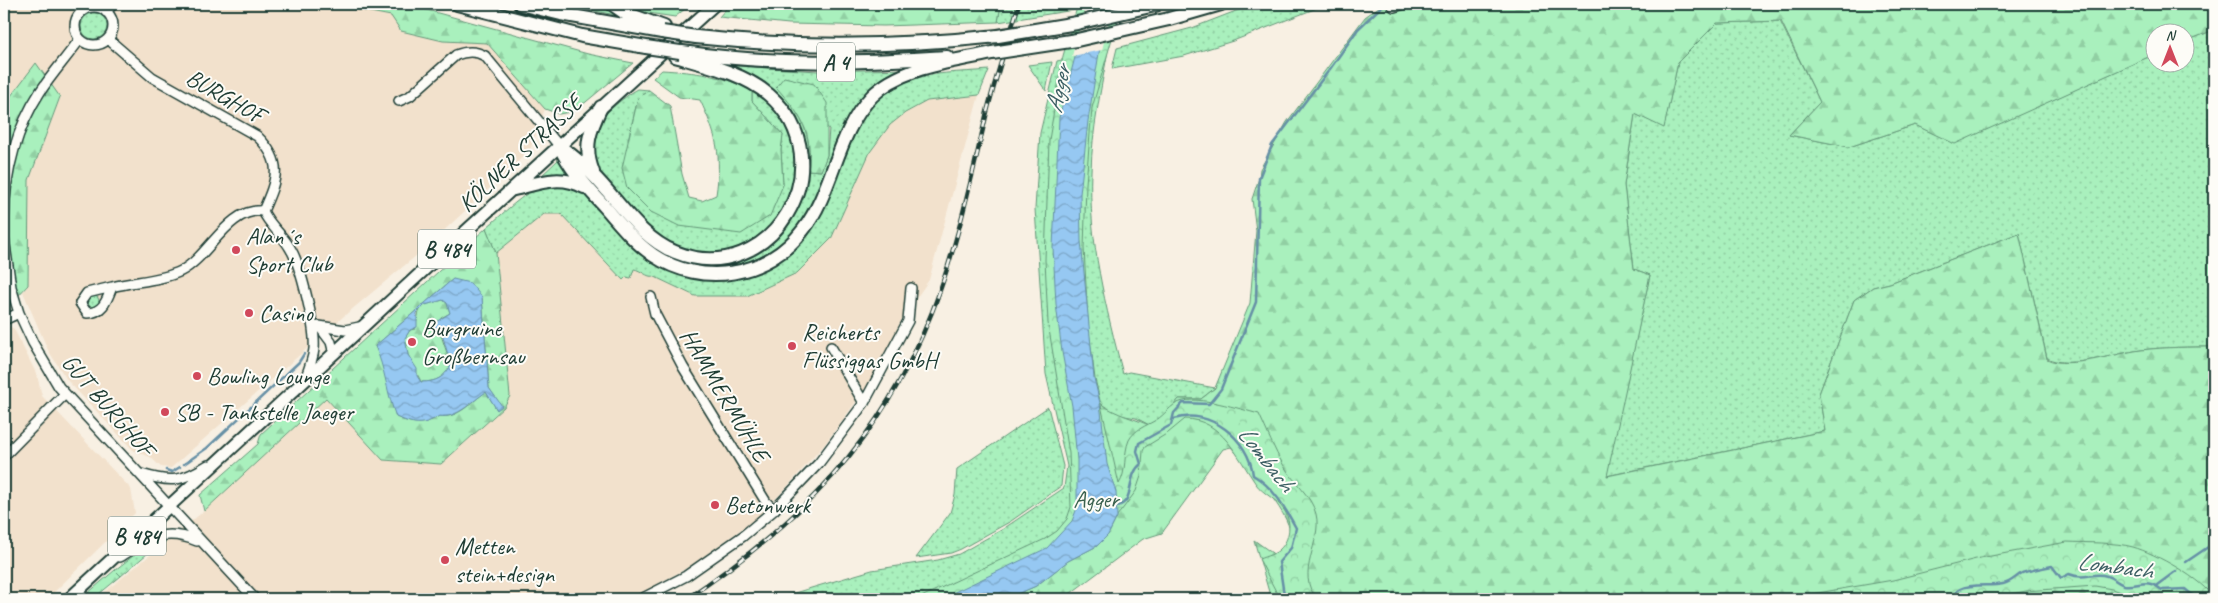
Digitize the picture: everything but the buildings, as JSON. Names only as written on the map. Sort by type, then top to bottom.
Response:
[{"type":"highway","points":[[457,4],[582,36],[678,54],[751,83],[768,94],[785,113],[797,136],[802,162],[798,192],[786,218],[768,237],[743,252],[715,258],[684,255],[653,240],[594,175],[560,147]]},
{"type":"highway","points":[[520,4],[561,14],[664,30]]},
{"type":"highway","points":[[612,4],[625,13],[664,30]]},
{"type":"highway","name":"A 4","points":[[664,30],[696,37],[816,46],[883,45],[998,36],[1078,23],[1159,4]]},
{"type":"highway","name":"A 4","points":[[678,54],[814,62],[885,61],[992,53],[1077,40],[1168,19],[1221,4]]},
{"type":"highway","points":[[560,147],[568,166],[633,238],[662,260],[681,269],[700,273],[733,273],[752,268],[778,254],[803,230],[817,206],[849,128],[872,96],[888,84],[915,72],[992,53]]},
{"type":"highway","points":[[594,175],[589,163],[587,146],[590,131],[601,107]]},
{"type":"highway","points":[[514,189],[558,179],[575,182],[591,191]]},
{"type":"main road","name":"KÖLNER STRASSE","points":[[69,599],[560,147],[601,107],[716,4]]},
{"type":"street","points":[[106,12],[114,4]]},
{"type":"street","points":[[1391,4],[1394,7],[1404,4]]},
{"type":"street","points":[[96,7],[106,12],[113,23],[112,32],[108,39],[94,45],[80,39],[75,28],[81,13],[96,7]]},
{"type":"street","points":[[4,218],[11,161],[26,119],[41,91],[80,39]]},
{"type":"street","name":"BURGHOF","points":[[108,39],[152,77],[257,136],[268,146],[273,156],[276,170],[272,189],[263,211]]},
{"type":"street","points":[[399,101],[410,96],[456,55],[474,52],[485,56],[560,147]]},
{"type":"street","points":[[112,287],[181,271],[242,214],[255,210],[263,211],[266,218],[291,248],[311,316],[314,349],[305,380]]},
{"type":"street","name":"GUT BURGHOF","points":[[4,238],[11,287],[19,313],[33,343],[65,394],[170,507]]},
{"type":"street","points":[[641,599],[686,576],[743,536],[774,510],[819,463],[864,402],[908,321],[911,288]]},
{"type":"street","name":"HAMMERMÜHLE","points":[[651,297],[655,314],[683,367],[766,502],[774,510]]},
{"type":"street","points":[[4,320],[19,313]]},
{"type":"street","points":[[311,316],[331,342],[334,354]]},
{"type":"street","points":[[319,326],[345,330],[364,326]]},
{"type":"street","points":[[831,347],[864,402]]},
{"type":"street","points":[[4,456],[65,394]]},
{"type":"street","points":[[141,474],[164,481],[175,481],[192,475],[227,453]]},
{"type":"street","points":[[170,507],[255,599]]},
{"type":"street","points":[[105,566],[150,538],[166,534],[185,536],[201,542]]},
{"type":"shaded area","points":[[4,4],[329,4],[391,16],[443,41],[487,43],[545,109],[530,150],[494,184],[423,250],[344,316],[171,468],[161,467],[150,457],[133,450],[67,380],[48,350],[23,292],[28,285],[29,180],[60,97],[12,92],[4,105]]},
{"type":"shaded area","points":[[979,95],[929,280],[903,317],[869,384],[824,445],[784,490],[755,519],[692,565],[630,599],[96,599],[204,511],[326,398],[383,460],[441,464],[504,407],[510,396],[496,253],[544,214],[561,214],[624,280],[626,277],[631,278],[634,269],[641,270],[646,275],[653,276],[695,296],[797,273],[831,239],[870,152],[890,125],[905,113],[927,101]]},
{"type":"shaded area","points":[[6,324],[14,329],[37,375],[42,396],[131,489],[135,513],[47,599],[4,599],[4,325]]},
{"type":"green space","points":[[329,4],[405,4],[588,54],[633,63],[575,111],[559,114],[545,109],[487,43],[443,41],[401,31],[391,16]]},
{"type":"green space","points":[[559,4],[606,4],[626,17]]},
{"type":"green space","points":[[623,4],[691,4],[675,17],[648,13]]},
{"type":"green space","points":[[730,4],[1001,4],[998,22],[884,26],[789,24],[719,17]]},
{"type":"green space","points":[[1001,4],[1089,4],[1087,8],[998,22]]},
{"type":"green space","name":"Agger","points":[[1078,4],[1122,4],[1092,108],[1086,184],[1084,248],[1088,324],[1095,379],[1119,484],[1123,474],[1127,445],[1131,436],[1159,418],[1176,403],[1188,400],[1208,401],[1259,414],[1280,460],[1314,507],[1317,525],[1308,568],[1308,579],[1317,599],[1280,599],[1259,559],[1278,551],[1286,541],[1289,530],[1287,514],[1278,503],[1256,484],[1228,442],[1219,433],[1198,421],[1185,419],[1168,433],[1145,447],[1141,476],[1136,491],[1109,525],[1025,589],[1008,599],[917,599],[1045,539],[1057,531],[1067,519],[1071,507],[1069,453],[1048,323],[1045,260],[1049,140],[1063,56]]},
{"type":"green space","points":[[1254,4],[1327,4],[1233,41],[1184,56],[1112,69],[1117,48],[1192,28]]},
{"type":"green space","points":[[1383,4],[1392,11],[1410,4],[2214,4],[2214,30],[2196,37],[2196,22],[2146,22],[2146,58],[1955,144],[1915,125],[1849,147],[1789,135],[1820,102],[1781,21],[1717,23],[1678,62],[1664,128],[1635,114],[1624,185],[1634,269],[1650,275],[1607,476],[1825,431],[1819,394],[1854,300],[1873,287],[1890,283],[2019,233],[2047,359],[2067,363],[2093,360],[2141,350],[2214,347],[2214,599],[1271,599],[1254,540],[1279,558],[1289,540],[1288,524],[1275,501],[1231,447],[1223,449],[1162,533],[1143,539],[1063,599],[1006,599],[1036,586],[1068,561],[1097,546],[1108,535],[1117,517],[1100,403],[1113,411],[1155,428],[1179,399],[1201,399],[1215,388],[1250,303],[1256,231],[1252,199],[1260,169],[1287,122],[1365,17]]},
{"type":"green space","points":[[94,13],[103,17],[107,26],[103,35],[94,39],[85,35],[81,26],[85,17]]},
{"type":"green space","points":[[1780,21],[1820,102],[1789,135],[1849,147],[1915,125],[1955,143],[2146,58],[2146,72],[2196,72],[2196,37],[2214,30],[2214,347],[2150,349],[2080,362],[2056,361],[2047,358],[2019,233],[1890,283],[1873,287],[1854,300],[1819,394],[1825,431],[1606,476],[1650,275],[1634,269],[1624,185],[1635,114],[1664,127],[1678,62],[1717,23]]},
{"type":"green space","points":[[1108,50],[1093,140],[1091,171],[1092,222],[1095,248],[1110,324],[1123,374],[1129,372],[1215,388],[1201,399],[1179,399],[1155,428],[1136,418],[1114,414],[1100,403],[1094,378],[1084,285],[1080,194],[1099,53]]},
{"type":"green space","points":[[1075,57],[1079,491],[1061,536],[940,599],[774,599],[872,570],[938,560],[959,554],[1003,529],[1064,488],[1067,466],[1046,374],[1035,209],[1040,133],[1057,61]]},
{"type":"green space","points":[[1052,62],[1046,91],[1028,65]]},
{"type":"green space","points":[[36,63],[60,97],[29,180],[28,285],[4,311],[4,105]]},
{"type":"green space","points":[[720,65],[818,71],[910,69],[880,85],[815,201],[790,238],[771,254],[735,268],[700,269],[663,256],[629,228],[572,159],[647,240],[723,262],[791,217],[799,203],[804,188],[794,121]],"holes":[[[791,104],[829,129],[827,155],[821,171],[808,170],[809,152],[807,135],[801,119]]]},
{"type":"green space","points":[[662,70],[697,73],[720,78],[752,91],[752,101],[783,135],[781,150],[783,185],[770,216],[741,234],[679,226],[651,212],[627,188],[622,168],[638,98],[649,90],[670,106],[682,174],[689,198],[702,201],[716,195],[718,157],[711,124],[700,100],[679,97],[653,78]]},
{"type":"green space","points":[[989,70],[979,95],[927,101],[905,113],[890,125],[870,152],[831,239],[797,273],[747,296],[695,296],[634,269],[631,278],[626,277],[623,280],[561,214],[544,214],[496,253],[486,228],[521,198],[543,185],[562,185],[576,189],[587,196],[635,248],[666,270],[689,277],[713,280],[747,275],[780,260],[803,238],[820,211],[844,152],[858,125],[877,101],[903,83],[913,79],[934,74]]},
{"type":"green space","points":[[784,77],[814,84],[827,103],[827,155],[821,171],[808,170],[809,145],[807,134],[798,115],[776,87]]},
{"type":"green space","points":[[638,89],[649,90],[638,98],[628,140],[651,212],[783,185],[781,150],[783,135],[752,101],[752,91],[779,115],[792,143],[794,174],[785,203],[768,228],[743,246],[712,253],[677,247],[644,226],[600,175],[592,149],[593,133],[600,120],[625,97]]},
{"type":"green space","points":[[558,160],[572,176],[540,177]]},
{"type":"green space","points":[[486,228],[496,253],[510,396],[504,407],[441,464],[383,460],[326,398],[204,511],[200,495],[258,444],[261,434]],"holes":[[[453,279],[482,297],[489,388],[497,400],[497,410],[486,392],[464,409],[452,415],[439,416],[423,423],[407,421],[396,417],[381,359],[375,346]]]},
{"type":"green space","points":[[91,295],[95,295],[99,301],[95,307],[91,307],[87,303],[87,299]]},
{"type":"green space","points":[[443,300],[447,303],[450,313],[441,318],[439,329],[451,365],[439,378],[421,382],[408,355],[405,338],[410,330],[415,329],[418,315],[424,306]]},
{"type":"green space","points":[[1048,407],[1063,466],[1061,486],[1011,521],[961,549],[951,553],[916,558],[950,513],[955,495],[957,469]]},
{"type":"green space","points":[[174,537],[154,548],[121,576],[115,570],[151,542]]},
{"type":"green space","points":[[2067,542],[2118,544],[2142,550],[2166,561],[2190,576],[2209,592],[2214,599],[2138,599],[2112,589],[2095,586],[2026,591],[1987,599],[1783,599],[1893,580],[1980,558]]},
{"type":"green space","points":[[115,570],[121,576],[93,599],[81,599]]},
{"type":"water","name":"Agger","points":[[1089,4],[1111,4],[1099,53],[1088,121],[1080,194],[1081,241],[1094,378],[1100,403],[1107,464],[1116,492],[1117,517],[1108,535],[1097,546],[1068,561],[1036,586],[1006,599],[940,599],[1047,548],[1072,521],[1077,508],[1077,460],[1072,406],[1062,352],[1056,304],[1053,247],[1059,118]]},
{"type":"water","points":[[453,279],[470,283],[482,297],[489,388],[502,406],[497,410],[486,392],[458,412],[452,415],[439,416],[427,422],[413,423],[396,417],[375,346]],"holes":[[[443,300],[447,303],[450,313],[436,322],[434,328],[442,334],[451,365],[439,378],[421,382],[417,376],[417,369],[408,355],[405,338],[410,330],[417,327],[417,313],[425,305]]]},
{"type":"pier","points":[[1113,5],[1102,50],[1072,56],[1084,11]]},
{"type":"waterway","points":[[1115,507],[1126,500],[1133,475],[1141,464],[1137,451],[1139,443],[1171,425],[1174,413],[1183,403],[1209,404],[1221,389],[1256,302],[1259,178],[1272,145],[1358,29],[1382,6]]},
{"type":"waterway","points":[[184,464],[207,448],[299,362],[304,354]]},
{"type":"waterway","name":"Lombach","points":[[1174,419],[1187,416],[1201,418],[1225,429],[1244,449],[1253,475],[1267,486],[1283,505],[1296,528],[1291,548],[1279,562],[1284,595],[1288,599]]},
{"type":"waterway","points":[[166,470],[172,472],[180,467]]},
{"type":"waterway","points":[[2186,562],[2214,543]]},
{"type":"waterway","name":"Lombach","points":[[1949,599],[1965,587],[2003,584],[2022,573],[2052,566],[2061,578],[2069,574],[2080,577],[2102,575],[2124,585],[2147,583],[2162,590],[2185,589],[2197,599]]},
{"type":"waterway","points":[[2157,585],[2176,571]]},
{"type":"railway","points":[[686,599],[727,570],[800,509],[833,476],[862,440],[888,401],[911,359],[941,288],[963,213],[991,98],[1019,4]]},
{"type":"place","name":"Alan´s Sport Club","points":[[236,250]]},
{"type":"place","name":"Casino","points":[[249,313]]},
{"type":"place","name":"Burgruine Großbernsau","points":[[412,342]]},
{"type":"place","name":"Reicherts Flüssiggas GmbH","points":[[792,346]]},
{"type":"place","name":"Bowling Lounge","points":[[197,376]]},
{"type":"place","name":"SB - Tankstelle Jaeger","points":[[165,412]]},
{"type":"place","name":"Betonwerk","points":[[715,505]]},
{"type":"place","name":"Metten stein+design","points":[[445,560]]}]
